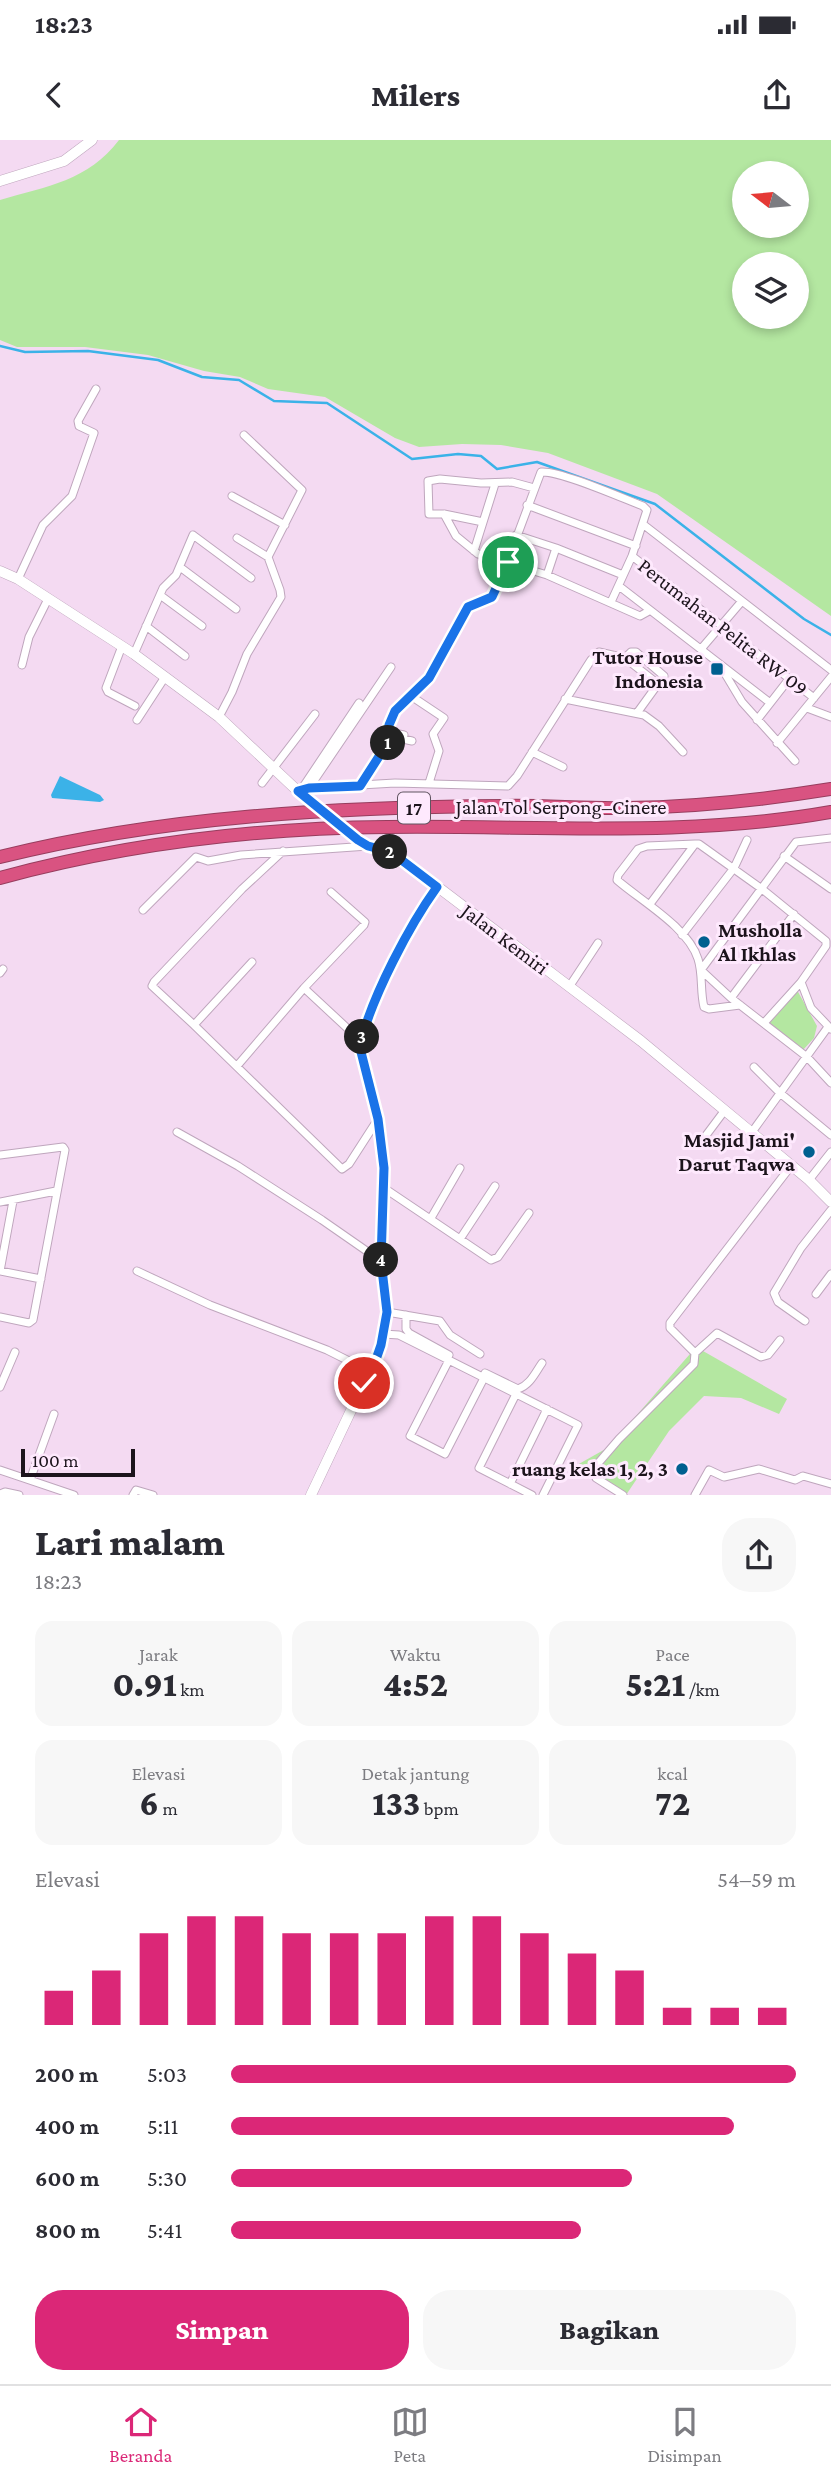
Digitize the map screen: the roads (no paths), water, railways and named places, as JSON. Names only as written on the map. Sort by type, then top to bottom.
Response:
[{"type":"highway","name":"Jalan Tol Serpong–Cinere","points":[[0,857],[89,838],[249,816],[385,808],[625,808],[723,803],[831,789]]},
{"type":"highway","name":"Jalan Tol Serpong–Cinere","points":[[0,878],[90,857],[245,835],[384,827],[622,829],[725,824],[831,812]]},
{"type":"street","points":[[0,180],[64,160],[92,140]]},
{"type":"street","points":[[18,579],[43,525],[68,501],[74,490],[94,433],[79,426],[78,421],[96,389]]},
{"type":"street","points":[[244,435],[282,473],[302,488],[268,557]]},
{"type":"street","points":[[360,786],[387,744],[395,711],[432,673],[468,607],[492,597],[508,562],[541,471],[578,481],[643,506],[647,510],[636,546],[611,602]]},
{"type":"street","points":[[483,522],[444,514],[429,514],[428,481],[440,479],[495,484],[512,482],[534,488]]},
{"type":"street","points":[[474,551],[495,484]]},
{"type":"street","points":[[232,496],[285,525]]},
{"type":"street","points":[[527,505],[636,546]]},
{"type":"street","points":[[444,514],[452,530],[474,551],[488,559],[508,562],[547,575],[640,616],[649,611]]},
{"type":"street","points":[[644,525],[831,670]]},
{"type":"street","points":[[134,654],[163,588],[180,567],[192,535],[251,578]]},
{"type":"street","points":[[516,535],[623,575]]},
{"type":"street","points":[[219,717],[247,654],[281,597],[268,557],[237,538]]},
{"type":"street","points":[[547,575],[556,548]]},
{"type":"street","name":"Perumahan Pelita RW 09","points":[[632,556],[814,698]]},
{"type":"street","points":[[180,567],[236,608]]},
{"type":"street","name":"Jalan Kemiri","points":[[0,571],[18,579],[122,646],[219,717],[273,769],[303,791],[358,840],[368,846],[391,852],[641,1041],[809,1180],[831,1202]]},
{"type":"street","points":[[619,586],[769,702]]},
{"type":"street","points":[[160,595],[202,626]]},
{"type":"street","points":[[22,665],[29,637],[48,599]]},
{"type":"street","points":[[701,649],[742,601]]},
{"type":"street","points":[[146,626],[185,656]]},
{"type":"street","points":[[122,646],[106,688],[108,692],[135,706]]},
{"type":"street","points":[[303,791],[429,783],[508,786],[591,660],[599,652],[625,658],[658,684],[637,713]]},
{"type":"street","points":[[625,658],[636,652],[664,676]]},
{"type":"street","points":[[303,791],[391,667]]},
{"type":"street","points":[[721,667],[741,702],[795,761]]},
{"type":"street","points":[[137,720],[165,677]]},
{"type":"street","points":[[777,743],[831,677]]},
{"type":"street","points":[[757,720],[789,679]]},
{"type":"street","points":[[411,696],[444,718],[433,734],[439,751],[429,783]]},
{"type":"street","points":[[565,699],[637,713],[651,719],[683,752]]},
{"type":"street","points":[[303,791],[359,703]]},
{"type":"street","points":[[807,708],[831,717]]},
{"type":"street","points":[[262,783],[315,714]]},
{"type":"street","points":[[389,732],[404,735],[403,739],[412,741]]},
{"type":"street","points":[[532,752],[563,767]]},
{"type":"street","points":[[701,970],[796,842],[831,838]]},
{"type":"street","points":[[682,935],[734,868],[747,841]]},
{"type":"street","points":[[650,904],[695,844]]},
{"type":"street","points":[[740,1005],[709,1009],[704,1007],[701,970],[695,950],[650,904],[617,880],[638,849],[647,846],[699,844],[762,889],[826,941],[826,946],[801,982],[764,1023]]},
{"type":"street","points":[[143,910],[196,857],[208,861],[241,855],[368,846]]},
{"type":"street","points":[[284,851],[242,888],[152,984],[342,1170],[349,1164],[378,1119]]},
{"type":"street","points":[[784,856],[831,889]]},
{"type":"street","points":[[311,1495],[372,1371],[387,1312],[381,1261],[384,1168],[378,1119],[360,1048],[361,1041],[379,992],[415,921],[437,887]]},
{"type":"street","points":[[237,1066],[365,923],[331,892]]},
{"type":"street","points":[[731,998],[794,914]]},
{"type":"street","points":[[569,987],[598,943]]},
{"type":"street","points":[[194,1025],[252,962]]},
{"type":"street","points":[[701,970],[731,998],[807,1057],[831,1083]]},
{"type":"street","points":[[752,1132],[830,1028],[811,1008],[801,982]]},
{"type":"street","points":[[304,988],[361,1041]]},
{"type":"street","points":[[754,1068],[831,1135]]},
{"type":"street","points":[[704,1138],[725,1110]]},
{"type":"street","points":[[177,1132],[216,1152],[381,1261]]},
{"type":"street","points":[[0,1155],[63,1147],[65,1150],[31,1323],[0,1317]]},
{"type":"street","points":[[809,1180],[831,1152]]},
{"type":"street","points":[[695,1353],[670,1328],[670,1323],[791,1166]]},
{"type":"street","points":[[431,1218],[460,1168]]},
{"type":"street","points":[[460,1239],[495,1186]]},
{"type":"street","points":[[384,1188],[486,1258],[494,1259],[529,1213]]},
{"type":"street","points":[[0,1202],[56,1191]]},
{"type":"street","points":[[13,1201],[0,1271],[41,1279]]},
{"type":"street","points":[[805,1321],[778,1302],[774,1293],[802,1248],[831,1210]]},
{"type":"street","points":[[137,1271],[210,1305],[327,1350],[349,1361],[364,1383]]},
{"type":"street","points":[[816,1294],[831,1273]]},
{"type":"street","points":[[387,1312],[440,1321],[450,1335],[480,1354]]},
{"type":"street","points":[[406,1315],[406,1329],[409,1333],[518,1389],[528,1384],[542,1363]]},
{"type":"street","points":[[383,1334],[400,1335],[578,1425],[543,1495]]},
{"type":"street","points":[[623,1495],[596,1478],[594,1468],[694,1364],[695,1353],[717,1334],[761,1357],[768,1355],[780,1340]]},
{"type":"street","points":[[0,1387],[15,1352]]},
{"type":"street","points":[[449,1360],[410,1436],[433,1448],[445,1454],[484,1378]]},
{"type":"street","points":[[516,1394],[479,1468],[532,1495]]},
{"type":"street","points":[[510,1484],[547,1409]]},
{"type":"street","points":[[30,1480],[54,1414]]},
{"type":"street","points":[[695,1495],[709,1471],[724,1477],[759,1469],[796,1480],[803,1476],[831,1484]]},
{"type":"street","points":[[0,1470],[75,1495]]},
{"type":"street","points":[[133,1495],[136,1490],[153,1495]]},
{"type":"street","points":[[0,1494],[5,1492],[19,1495]]},
{"type":"water","points":[[60,776],[100,795],[104,800],[100,802],[52,798]]},
{"type":"waterway","points":[[0,346],[25,352],[88,351],[158,360],[202,377],[239,380],[274,401],[327,403],[412,459],[458,454],[481,456],[497,469],[537,462],[655,504],[804,619],[831,635]]},
{"type":"place","name":"Tutor House Indonesia","points":[[717,669]]},
{"type":"place","name":"Musholla Al Ikhlas","points":[[704,942]]},
{"type":"place","name":"Masjid Jami' Darut Taqwa","points":[[809,1152]]},
{"type":"place","name":"ruang kelas 1, 2, 3","points":[[682,1469]]}]
